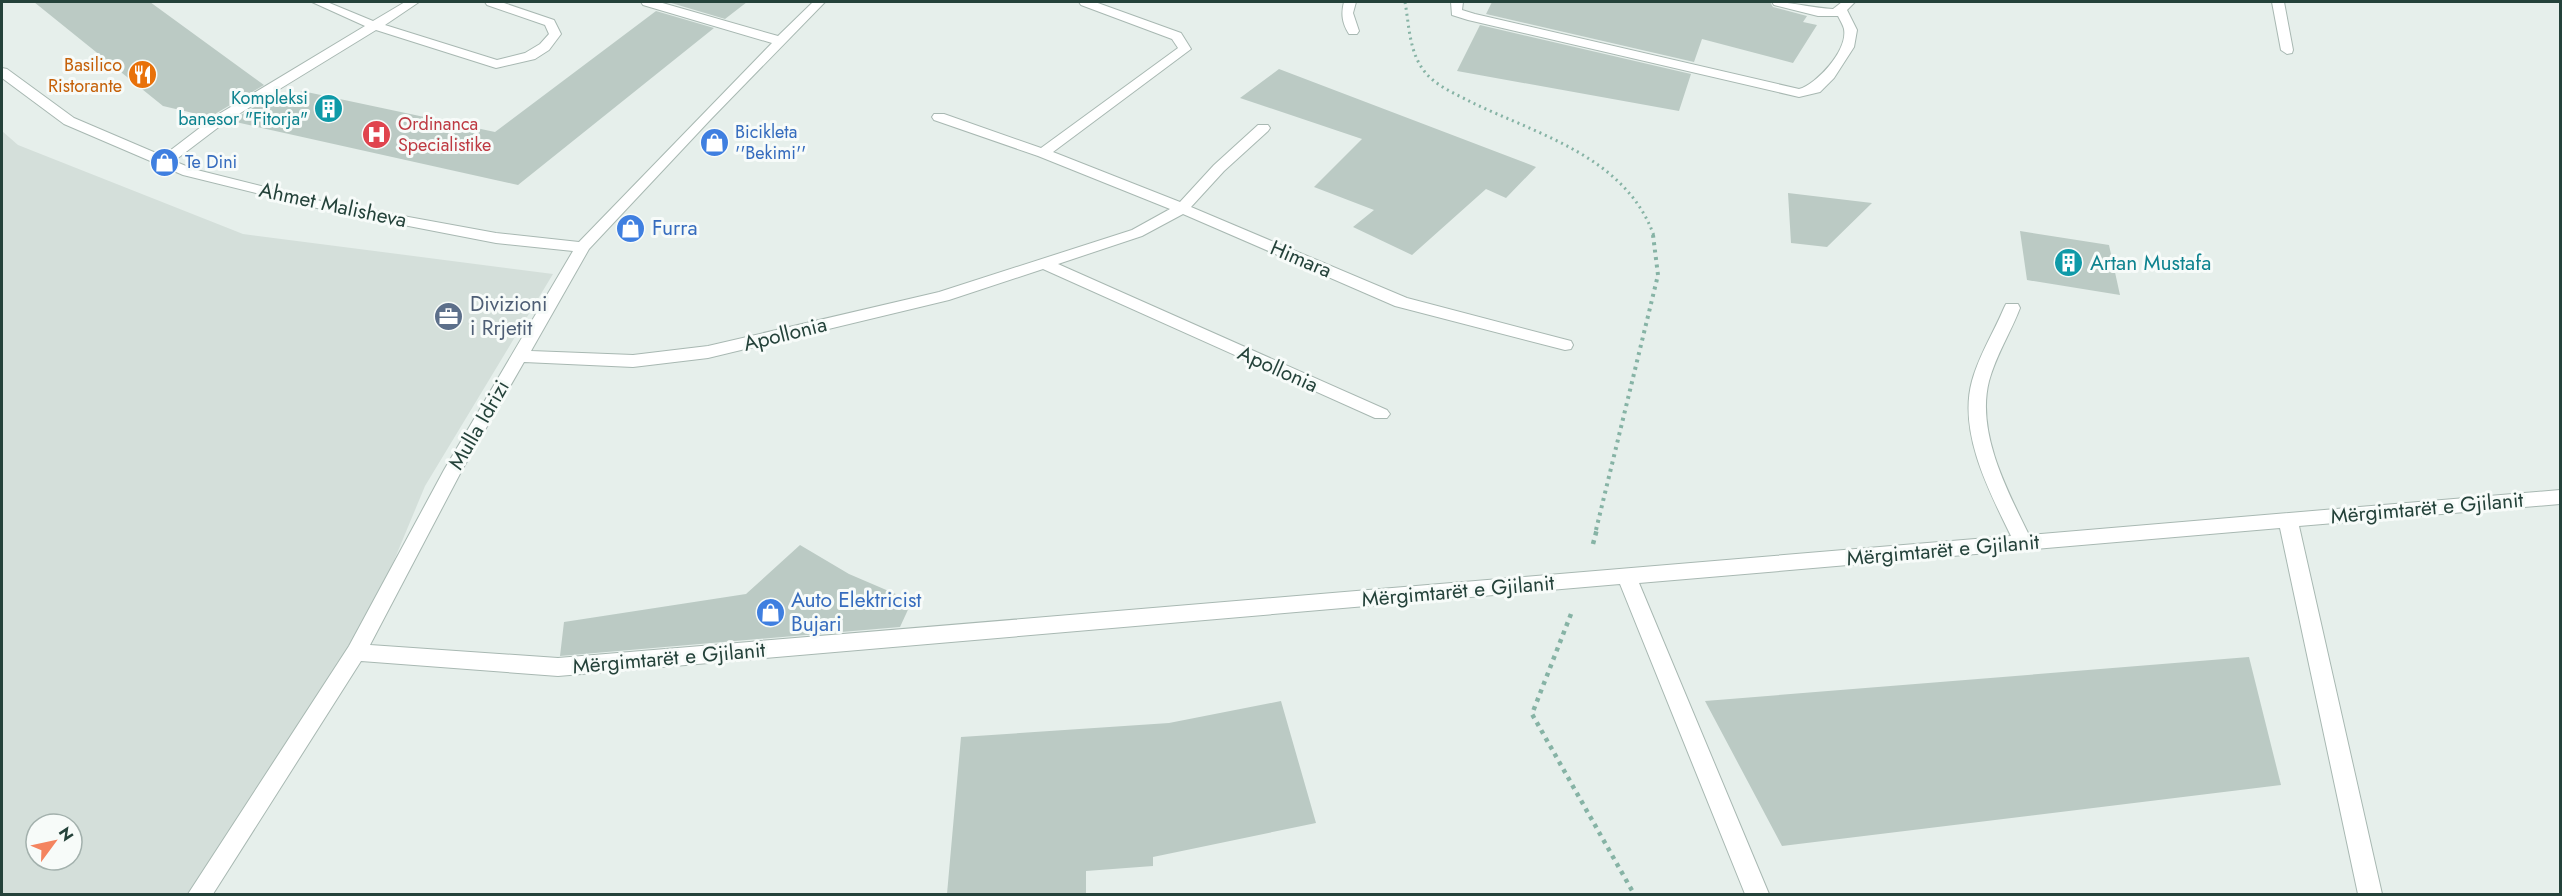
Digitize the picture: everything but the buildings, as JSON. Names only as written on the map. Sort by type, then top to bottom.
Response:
[{"type":"street","points":[[318,2],[373,25],[496,64],[513,63],[527,58],[551,42],[555,34],[550,23],[491,2]]},
{"type":"street","points":[[164,162],[219,120],[413,2]]},
{"type":"street","points":[[647,2],[780,41]]},
{"type":"street","name":"Mulla Idrizi","points":[[200,894],[356,652],[453,470],[583,247],[819,2]]},
{"type":"street","points":[[1043,153],[1185,49],[1177,36],[1086,2]]},
{"type":"street","points":[[1350,2],[1347,13],[1353,31]]},
{"type":"street","points":[[1456,2],[1456,12],[1472,17],[1799,93],[1815,89],[1829,75],[1848,47],[1851,30],[1845,5],[1836,13],[1818,12],[1778,2]]},
{"type":"street","points":[[2278,2],[2288,50]]},
{"type":"street","name":"Ahmet Malisheva","points":[[2,72],[69,121],[188,172],[321,204],[496,238],[583,247]]},
{"type":"street","name":"Himara","points":[[939,117],[1043,153],[1182,208],[1401,302],[1566,345]]},
{"type":"street","name":"Apollonia","points":[[518,356],[633,361],[708,352],[943,296],[1137,233],[1182,208],[1263,128]]},
{"type":"street","name":"Apollonia","points":[[1045,264],[1157,316],[1381,414]]},
{"type":"street","points":[[2012,308],[1979,388],[1982,436],[1999,493],[2024,543]]},
{"type":"street","name":"Mërgimtarët e Gjilanit","points":[[356,652],[558,667],[2560,497]]},
{"type":"street","points":[[2288,520],[2370,894]]},
{"type":"street","points":[[1626,576],[1757,894]]},
{"type":"path","points":[[1405,2],[1413,50],[1427,75],[1475,104],[1565,143],[1609,174],[1638,202],[1654,235],[1658,275],[1584,580],[1532,714],[1634,894]]},
{"type":"shaded area","points":[[2,131],[18,145],[243,234],[553,274],[425,486],[356,652],[200,894],[2,894]]},
{"type":"place","name":"Basilico Ristorante","points":[[143,75]]},
{"type":"place","name":"Kompleksi banesor \"Fitorja\"","points":[[329,108]]},
{"type":"place","name":"Ordinanca Specialistike","points":[[377,134]]},
{"type":"place","name":"Bicikleta ''Bekimi''","points":[[714,142]]},
{"type":"place","name":"Te Dini","points":[[164,162]]},
{"type":"place","name":"Furra","points":[[631,228]]},
{"type":"place","name":"Artan Mustafa","points":[[2069,263]]},
{"type":"place","name":"Divizioni i Rrjetit","points":[[449,316]]},
{"type":"place","name":"Auto Elektricist Bujari","points":[[770,612]]}]
